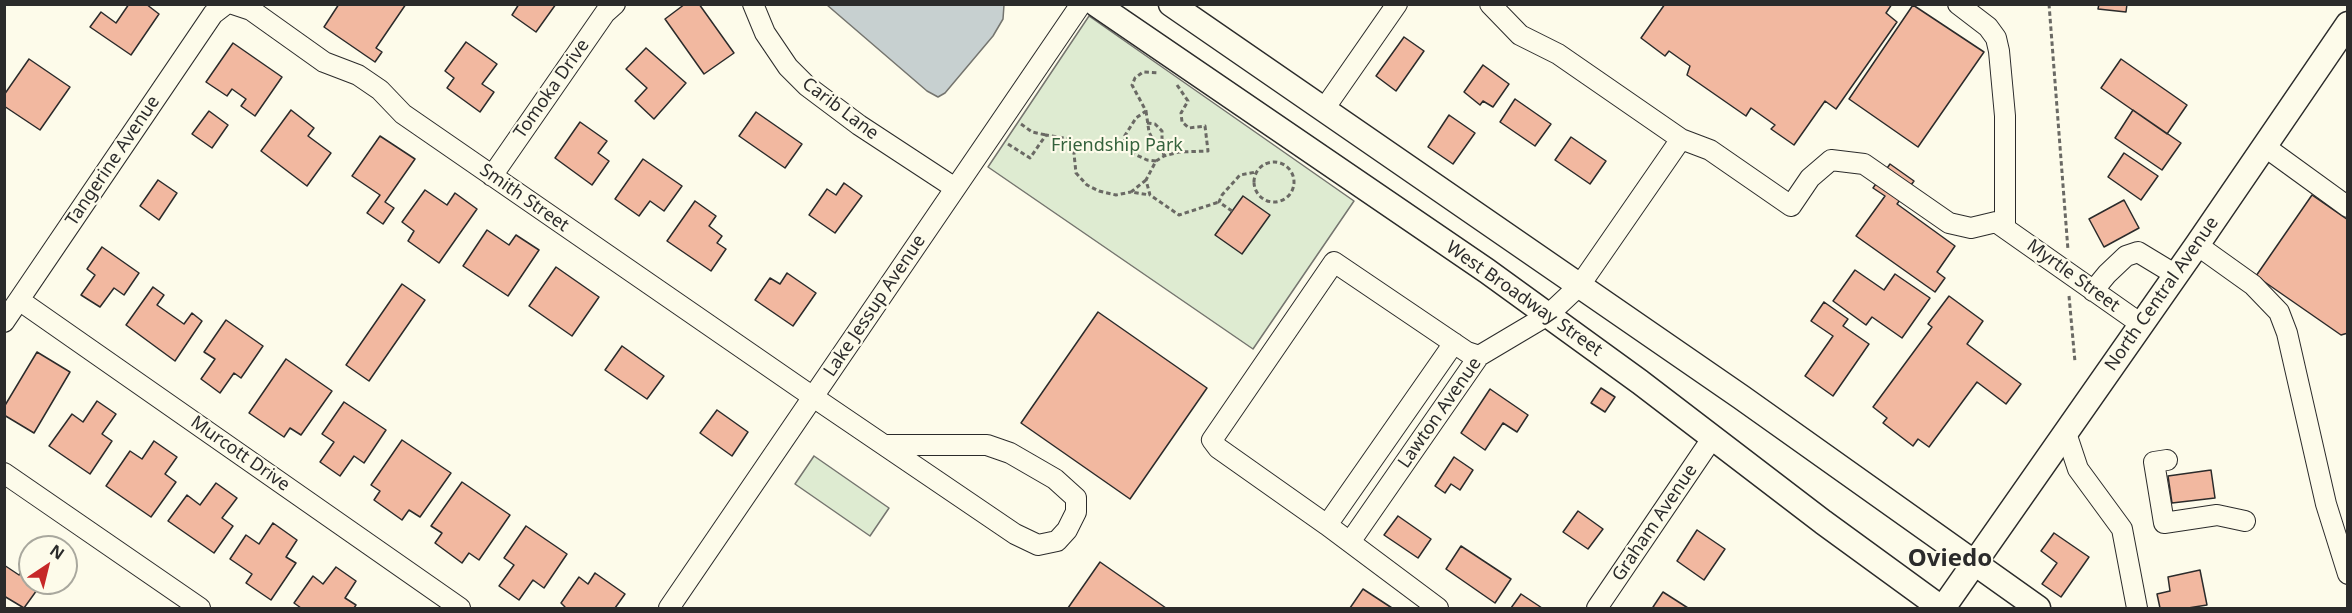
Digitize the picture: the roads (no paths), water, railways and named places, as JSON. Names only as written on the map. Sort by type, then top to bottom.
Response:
[{"type":"main road","name":"West Broadway Street","points":[[1096,4],[1548,315],[1942,609]]},
{"type":"main road","points":[[1171,4],[1580,285],[2038,609]]},
{"type":"main road","name":"North Central Avenue","points":[[1942,609],[2197,245],[2348,24]]},
{"type":"street","name":"Tangerine Avenue","points":[[4,322],[213,14],[226,4]]},
{"type":"street","name":"Smith Street","points":[[234,4],[251,10],[324,62],[358,75],[380,90],[403,114],[814,397],[1015,534],[1038,545],[1057,542],[1067,530],[1076,512],[1076,498],[1055,479],[1010,453],[987,445],[885,445]]},
{"type":"street","name":"Tomoka Drive","points":[[492,176],[605,13],[615,4]]},
{"type":"street","name":"Carib Lane","points":[[753,4],[765,33],[782,59],[807,86],[859,125],[954,188]]},
{"type":"street","name":"Lake Jessup Avenue","points":[[669,609],[1081,4]]},
{"type":"street","points":[[1324,109],[1397,4]]},
{"type":"street","points":[[1490,4],[1520,35],[1558,54],[1681,138],[1710,150],[1791,206],[1810,178],[1831,160],[1864,164],[1949,223],[1971,228],[1996,222],[2005,228]]},
{"type":"street","points":[[1958,4],[1988,27],[1996,38],[1999,51],[2005,116],[2005,228]]},
{"type":"street","name":"Lawton Avenue","points":[[1350,542],[1479,356],[1548,315],[1580,285],[1681,138]]},
{"type":"street","points":[[2264,146],[2348,207]]},
{"type":"street","name":"Myrtle Street","points":[[2005,228],[2140,324]]},
{"type":"street","points":[[2197,245],[2253,285],[2279,312],[2287,333],[2326,504],[2348,574]]},
{"type":"street","points":[[2092,291],[2126,256],[2138,252],[2176,275]]},
{"type":"street","points":[[1438,609],[1328,525],[1236,461],[1212,440],[1334,262],[1467,352],[1479,356]]},
{"type":"street","name":"Murcott Drive","points":[[19,300],[460,609]]},
{"type":"street","points":[[1328,525],[1454,343]]},
{"type":"street","points":[[2066,433],[2078,470],[2122,529],[2137,609]]},
{"type":"street","name":"Graham Avenue","points":[[1597,609],[1713,437]]},
{"type":"street","points":[[2167,460],[2154,462],[2164,523],[2217,515],[2245,521]]},
{"type":"street","points":[[4,473],[200,609]]},
{"type":"district","name":"Oviedo","points":[[1950,559]]},
{"type":"park label","name":"Friendship Park","points":[[1117,146]]}]
